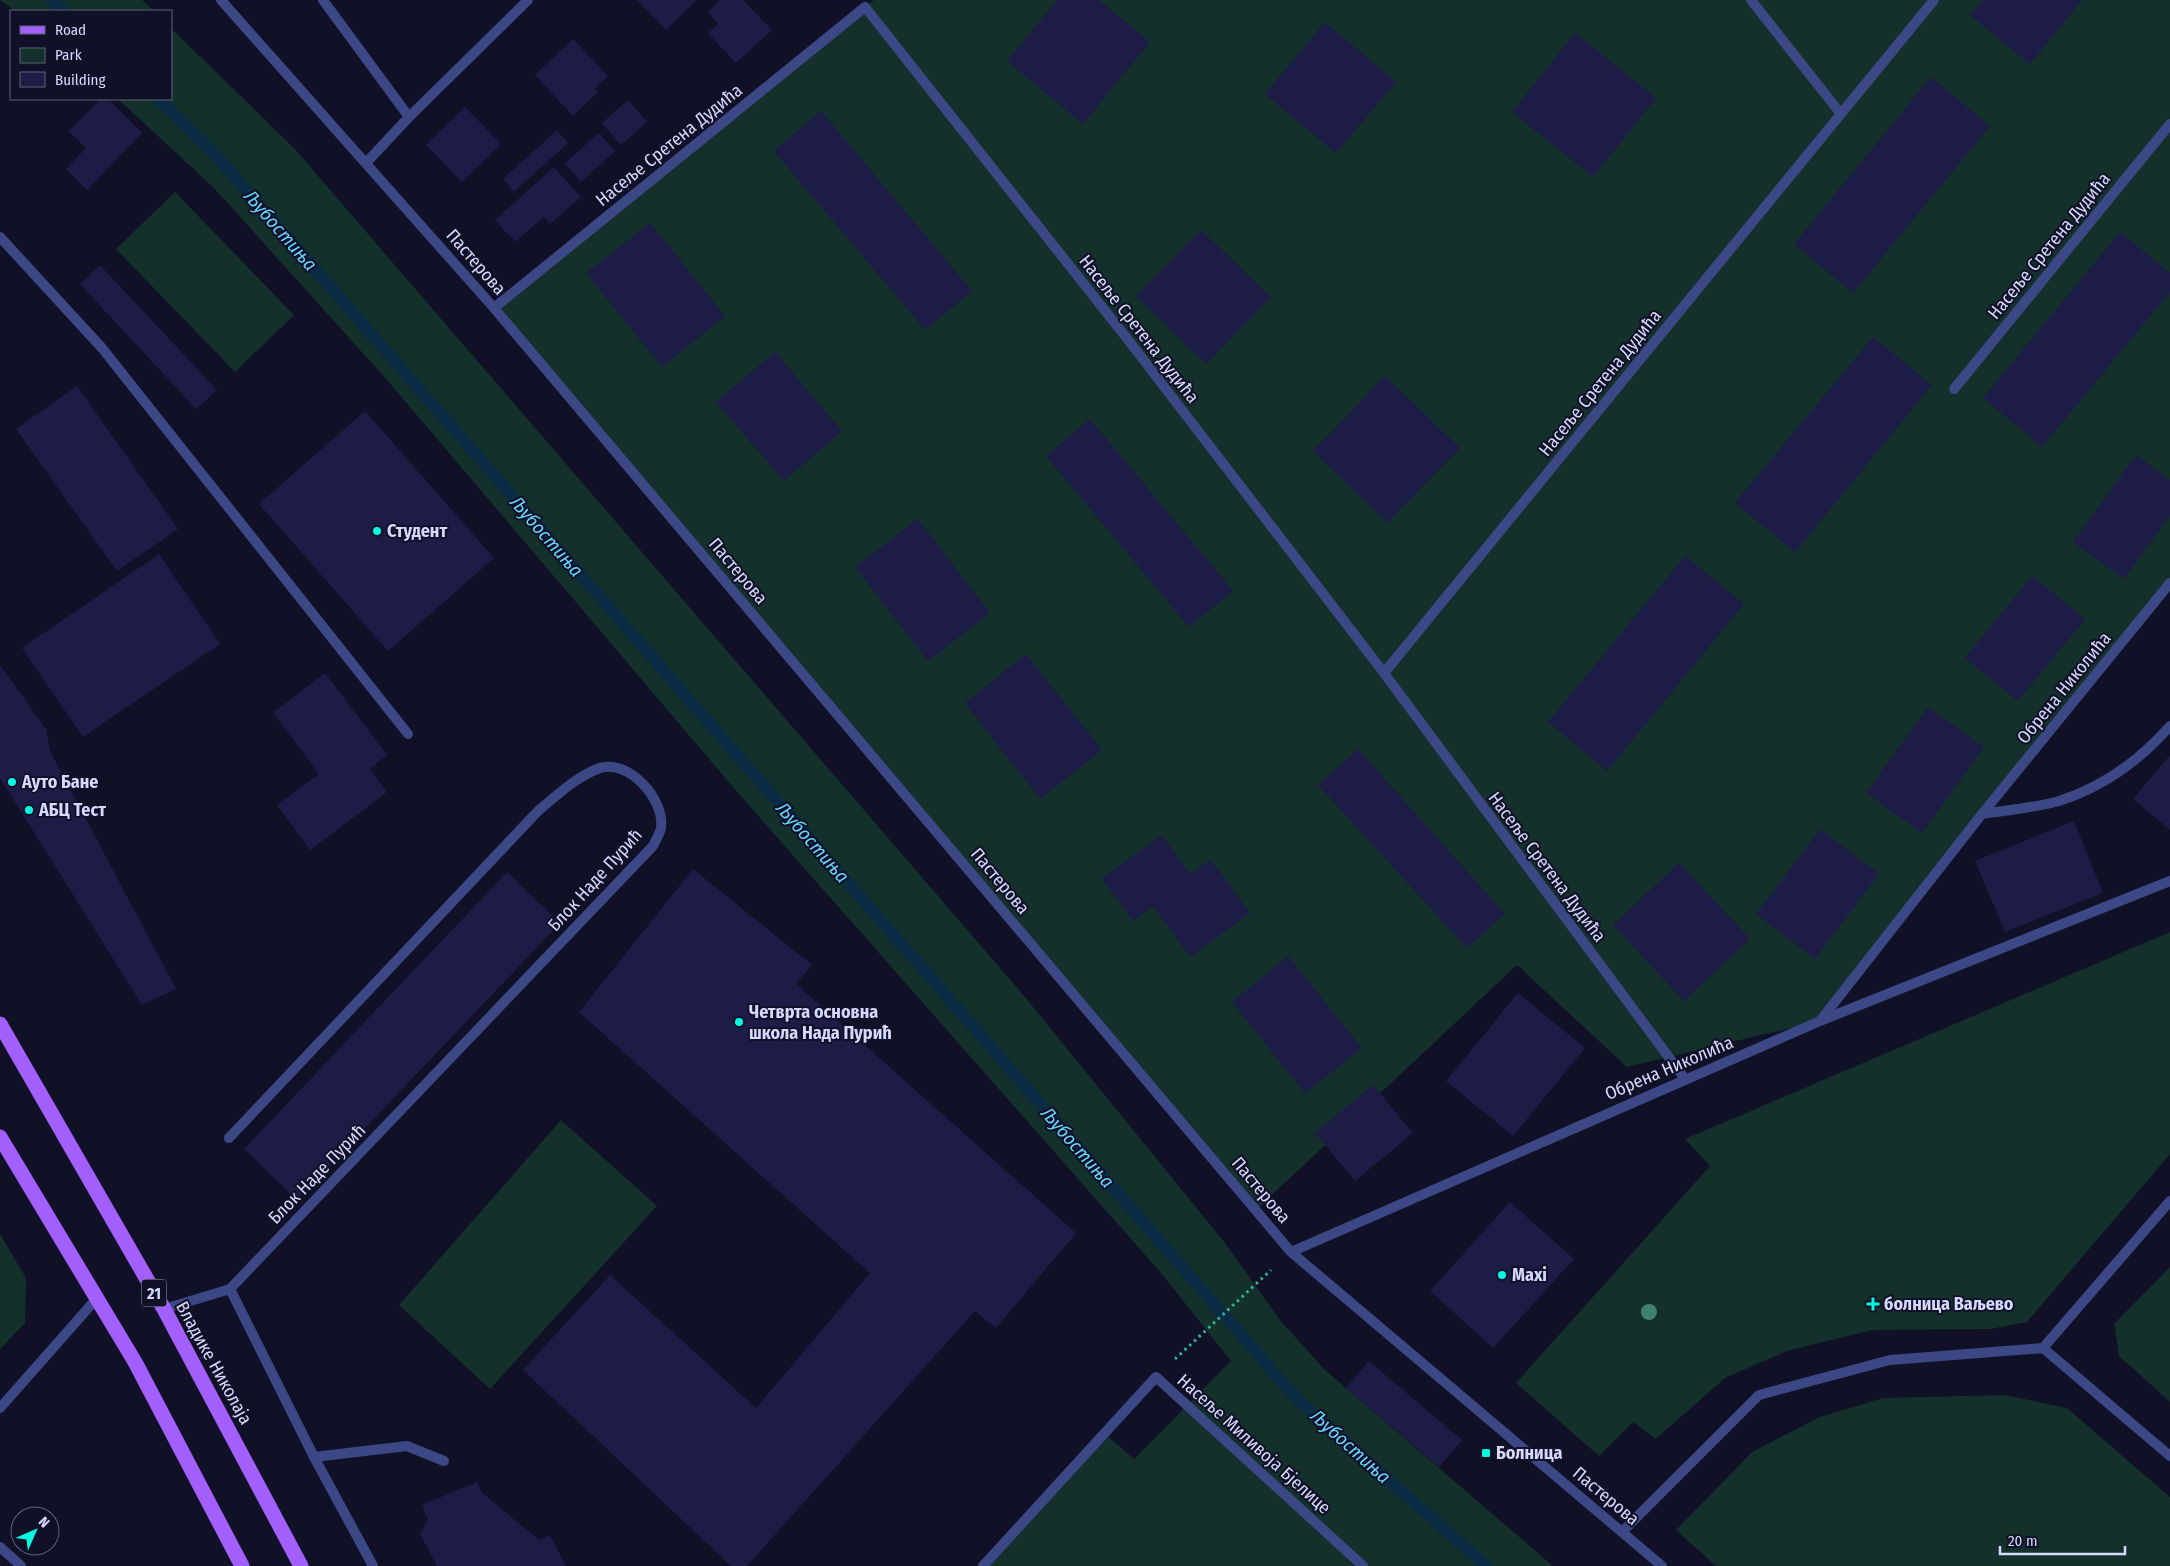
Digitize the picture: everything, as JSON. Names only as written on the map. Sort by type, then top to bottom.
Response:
[{"type":"main road","name":"Владике Николаја","points":[[0,1024],[164,1310],[301,1566]]},
{"type":"main road","points":[[0,1137],[98,1297],[163,1413],[242,1566]]},
{"type":"street","name":"Пастерова","points":[[222,0],[494,308],[1291,1252],[1623,1531],[1662,1566]]},
{"type":"street","points":[[324,0],[409,117]]},
{"type":"street","points":[[366,163],[409,117],[528,0]]},
{"type":"street","name":"Насеље Сретена Дудића","points":[[494,308],[874,0]]},
{"type":"street","points":[[1751,0],[1841,114]]},
{"type":"street","name":"Насеље Сретена Дудића","points":[[1384,673],[1934,0]]},
{"type":"street","name":"Насеље Сретена Дудића","points":[[865,8],[1129,341],[1384,673],[1686,1079]]},
{"type":"street","name":"Насеље Сретена Дудића","points":[[1954,389],[2170,124]]},
{"type":"street","points":[[0,238],[102,348],[408,734]]},
{"type":"street","name":"Обрена Николића","points":[[1291,1252],[1820,1021],[1982,814],[2170,583]]},
{"type":"street","points":[[1982,814],[2058,801],[2101,784],[2130,764],[2170,726]]},
{"type":"street","name":"Блок Наде Пурић","points":[[164,1310],[230,1289],[653,846],[661,828],[658,807],[646,784],[623,769],[599,768],[576,781],[538,811],[229,1138]]},
{"type":"street","points":[[1820,1021],[2170,881]]},
{"type":"street","points":[[1623,1531],[1759,1395],[1890,1360],[2043,1348],[2170,1201]]},
{"type":"street","points":[[230,1289],[314,1457],[373,1566]]},
{"type":"street","points":[[0,1408],[98,1297]]},
{"type":"street","points":[[2043,1348],[2170,1456]]},
{"type":"street","name":"Насеље Миливоја Бјелице","points":[[983,1566],[1156,1376],[1364,1566]]},
{"type":"street","points":[[314,1457],[407,1446],[444,1461]]},
{"type":"street","points":[[0,1547],[21,1566]]},
{"type":"path","points":[[1193,1343],[1266,1275]]},
{"type":"green space","points":[[0,0],[142,0],[153,10],[14,10]]},
{"type":"green space","points":[[874,0],[2170,0],[2170,583],[1820,1021],[1627,1067],[1517,965],[1256,1210],[494,308]]},
{"type":"green space","points":[[172,29],[294,148],[1025,997],[1225,1243],[1280,1320],[1324,1369],[1553,1566],[983,1566],[1104,1433],[1134,1459],[1231,1361],[1161,1273],[738,793],[387,380],[214,188],[119,100],[172,100]]},
{"type":"green space","points":[[175,192],[294,315],[235,372],[116,249]]},
{"type":"green space","points":[[2170,932],[2170,1154],[2027,1322],[1990,1329],[1872,1330],[1787,1351],[1725,1378],[1656,1439],[1633,1422],[1599,1456],[1516,1383],[1710,1166],[1685,1139]]},
{"type":"green space","points":[[561,1120],[657,1206],[490,1389],[399,1305]]},
{"type":"green space","points":[[0,1234],[26,1278],[25,1323],[0,1349]]},
{"type":"green space","points":[[2170,1267],[2170,1402],[2119,1356],[2114,1324]]},
{"type":"green space","points":[[2005,1395],[2067,1408],[2170,1497],[2170,1566],[1716,1566],[1676,1530],[1752,1452],[1820,1417],[1883,1398]]},
{"type":"building","points":[[637,0],[697,0],[666,30]]},
{"type":"building","points":[[720,0],[743,0],[772,30],[736,63],[708,33],[718,24],[708,12]]},
{"type":"building","points":[[1057,0],[1099,0],[1150,42],[1083,124],[1007,61]]},
{"type":"building","points":[[1983,0],[2082,0],[2030,64],[1970,15]]},
{"type":"building","points":[[1325,22],[1396,82],[1336,153],[1265,94]]},
{"type":"building","points":[[1575,33],[1656,98],[1593,177],[1512,112]]},
{"type":"building","points":[[573,39],[608,76],[595,88],[598,92],[573,116],[535,75]]},
{"type":"building","points":[[1931,77],[1990,126],[1853,293],[1794,244]]},
{"type":"building","points":[[100,100],[109,100],[142,133],[87,190],[66,169],[86,148],[69,131]]},
{"type":"building","points":[[628,100],[647,122],[621,145],[602,123]]},
{"type":"building","points":[[465,107],[501,144],[462,182],[426,145]]},
{"type":"building","points":[[821,111],[972,291],[925,330],[774,151]]},
{"type":"building","points":[[557,130],[568,143],[514,192],[503,179]]},
{"type":"building","points":[[599,133],[615,151],[581,182],[565,163]]},
{"type":"building","points":[[554,167],[581,197],[550,224],[544,217],[515,242],[495,220]]},
{"type":"building","points":[[650,223],[725,316],[662,367],[586,273]]},
{"type":"building","points":[[1201,230],[1271,297],[1206,364],[1136,296]]},
{"type":"building","points":[[2120,232],[2170,273],[2170,292],[2042,447],[1983,398]]},
{"type":"building","points":[[100,265],[217,390],[196,409],[80,284]]},
{"type":"building","points":[[1873,337],[1932,385],[1795,552],[1735,503]]},
{"type":"building","points":[[775,352],[842,431],[784,481],[716,402]]},
{"type":"building","points":[[1385,376],[1460,448],[1387,523],[1313,451]]},
{"type":"building","points":[[77,386],[178,529],[117,571],[16,429]]},
{"type":"building","name":"Студент","points":[[365,411],[494,558],[388,651],[259,504]]},
{"type":"building","points":[[1090,419],[1233,591],[1189,627],[1046,456]]},
{"type":"building","points":[[2136,455],[2170,480],[2170,515],[2124,579],[2073,542]]},
{"type":"building","points":[[918,519],[990,613],[928,661],[855,567]]},
{"type":"building","points":[[159,554],[220,644],[83,737],[22,648]]},
{"type":"building","points":[[1685,556],[1744,604],[1607,771],[1548,722]]},
{"type":"building","points":[[2032,576],[2085,619],[2018,701],[1965,658]]},
{"type":"building","points":[[1026,654],[1102,750],[1040,799],[965,703]]},
{"type":"building","points":[[0,665],[46,729],[50,751],[176,989],[142,1005],[0,778]]},
{"type":"building","points":[[325,673],[387,755],[370,769],[387,792],[310,850],[277,805],[319,774],[273,713]]},
{"type":"building","points":[[1928,707],[1984,747],[1922,833],[1866,793]]},
{"type":"building","points":[[1358,749],[1505,914],[1467,948],[1318,785]]},
{"type":"building","points":[[2170,755],[2170,830],[2133,799]]},
{"type":"building","points":[[2074,821],[2103,893],[2005,932],[1975,861]]},
{"type":"building","points":[[1820,829],[1879,874],[1815,959],[1756,914]]},
{"type":"building","points":[[1162,835],[1190,874],[1211,860],[1250,913],[1190,957],[1153,906],[1133,921],[1102,878]]},
{"type":"building","points":[[1679,863],[1750,939],[1684,1001],[1613,925]]},
{"type":"building","points":[[693,869],[812,965],[796,984],[1076,1233],[996,1328],[975,1311],[747,1566],[731,1566],[523,1370],[610,1275],[756,1408],[870,1273],[579,1012]]},
{"type":"building","points":[[507,872],[560,923],[297,1200],[244,1149]]},
{"type":"building","points":[[1288,956],[1362,1048],[1305,1093],[1232,1002]]},
{"type":"building","points":[[1518,993],[1585,1048],[1513,1136],[1446,1081]]},
{"type":"building","points":[[1373,1085],[1413,1133],[1355,1181],[1315,1133]]},
{"type":"building","name":"Maxi","points":[[1510,1202],[1574,1259],[1493,1348],[1430,1291]]},
{"type":"building","points":[[1369,1361],[1462,1440],[1439,1467],[1346,1388]]},
{"type":"building","points":[[477,1482],[481,1492],[539,1540],[550,1535],[566,1566],[437,1566],[420,1534],[428,1519],[422,1505]]},
{"type":"waterway","name":"Љубостиња","points":[[52,0],[63,10]]},
{"type":"waterway","name":"Љубостиња","points":[[159,100],[213,152],[1296,1398],[1486,1566]]},
{"type":"place","name":"Студент","points":[[377,531]]},
{"type":"place","name":"Ауто Бане","points":[[12,782]]},
{"type":"place","name":"АБЦ Тест","points":[[29,810]]},
{"type":"place","name":"Четврта основна школа Нада Пурић","points":[[739,1022]]},
{"type":"place","name":"Maxi","points":[[1502,1275]]},
{"type":"place","name":"болница Ваљево","points":[[1873,1304]]},
{"type":"place","name":"Болница","points":[[1486,1453]]}]
